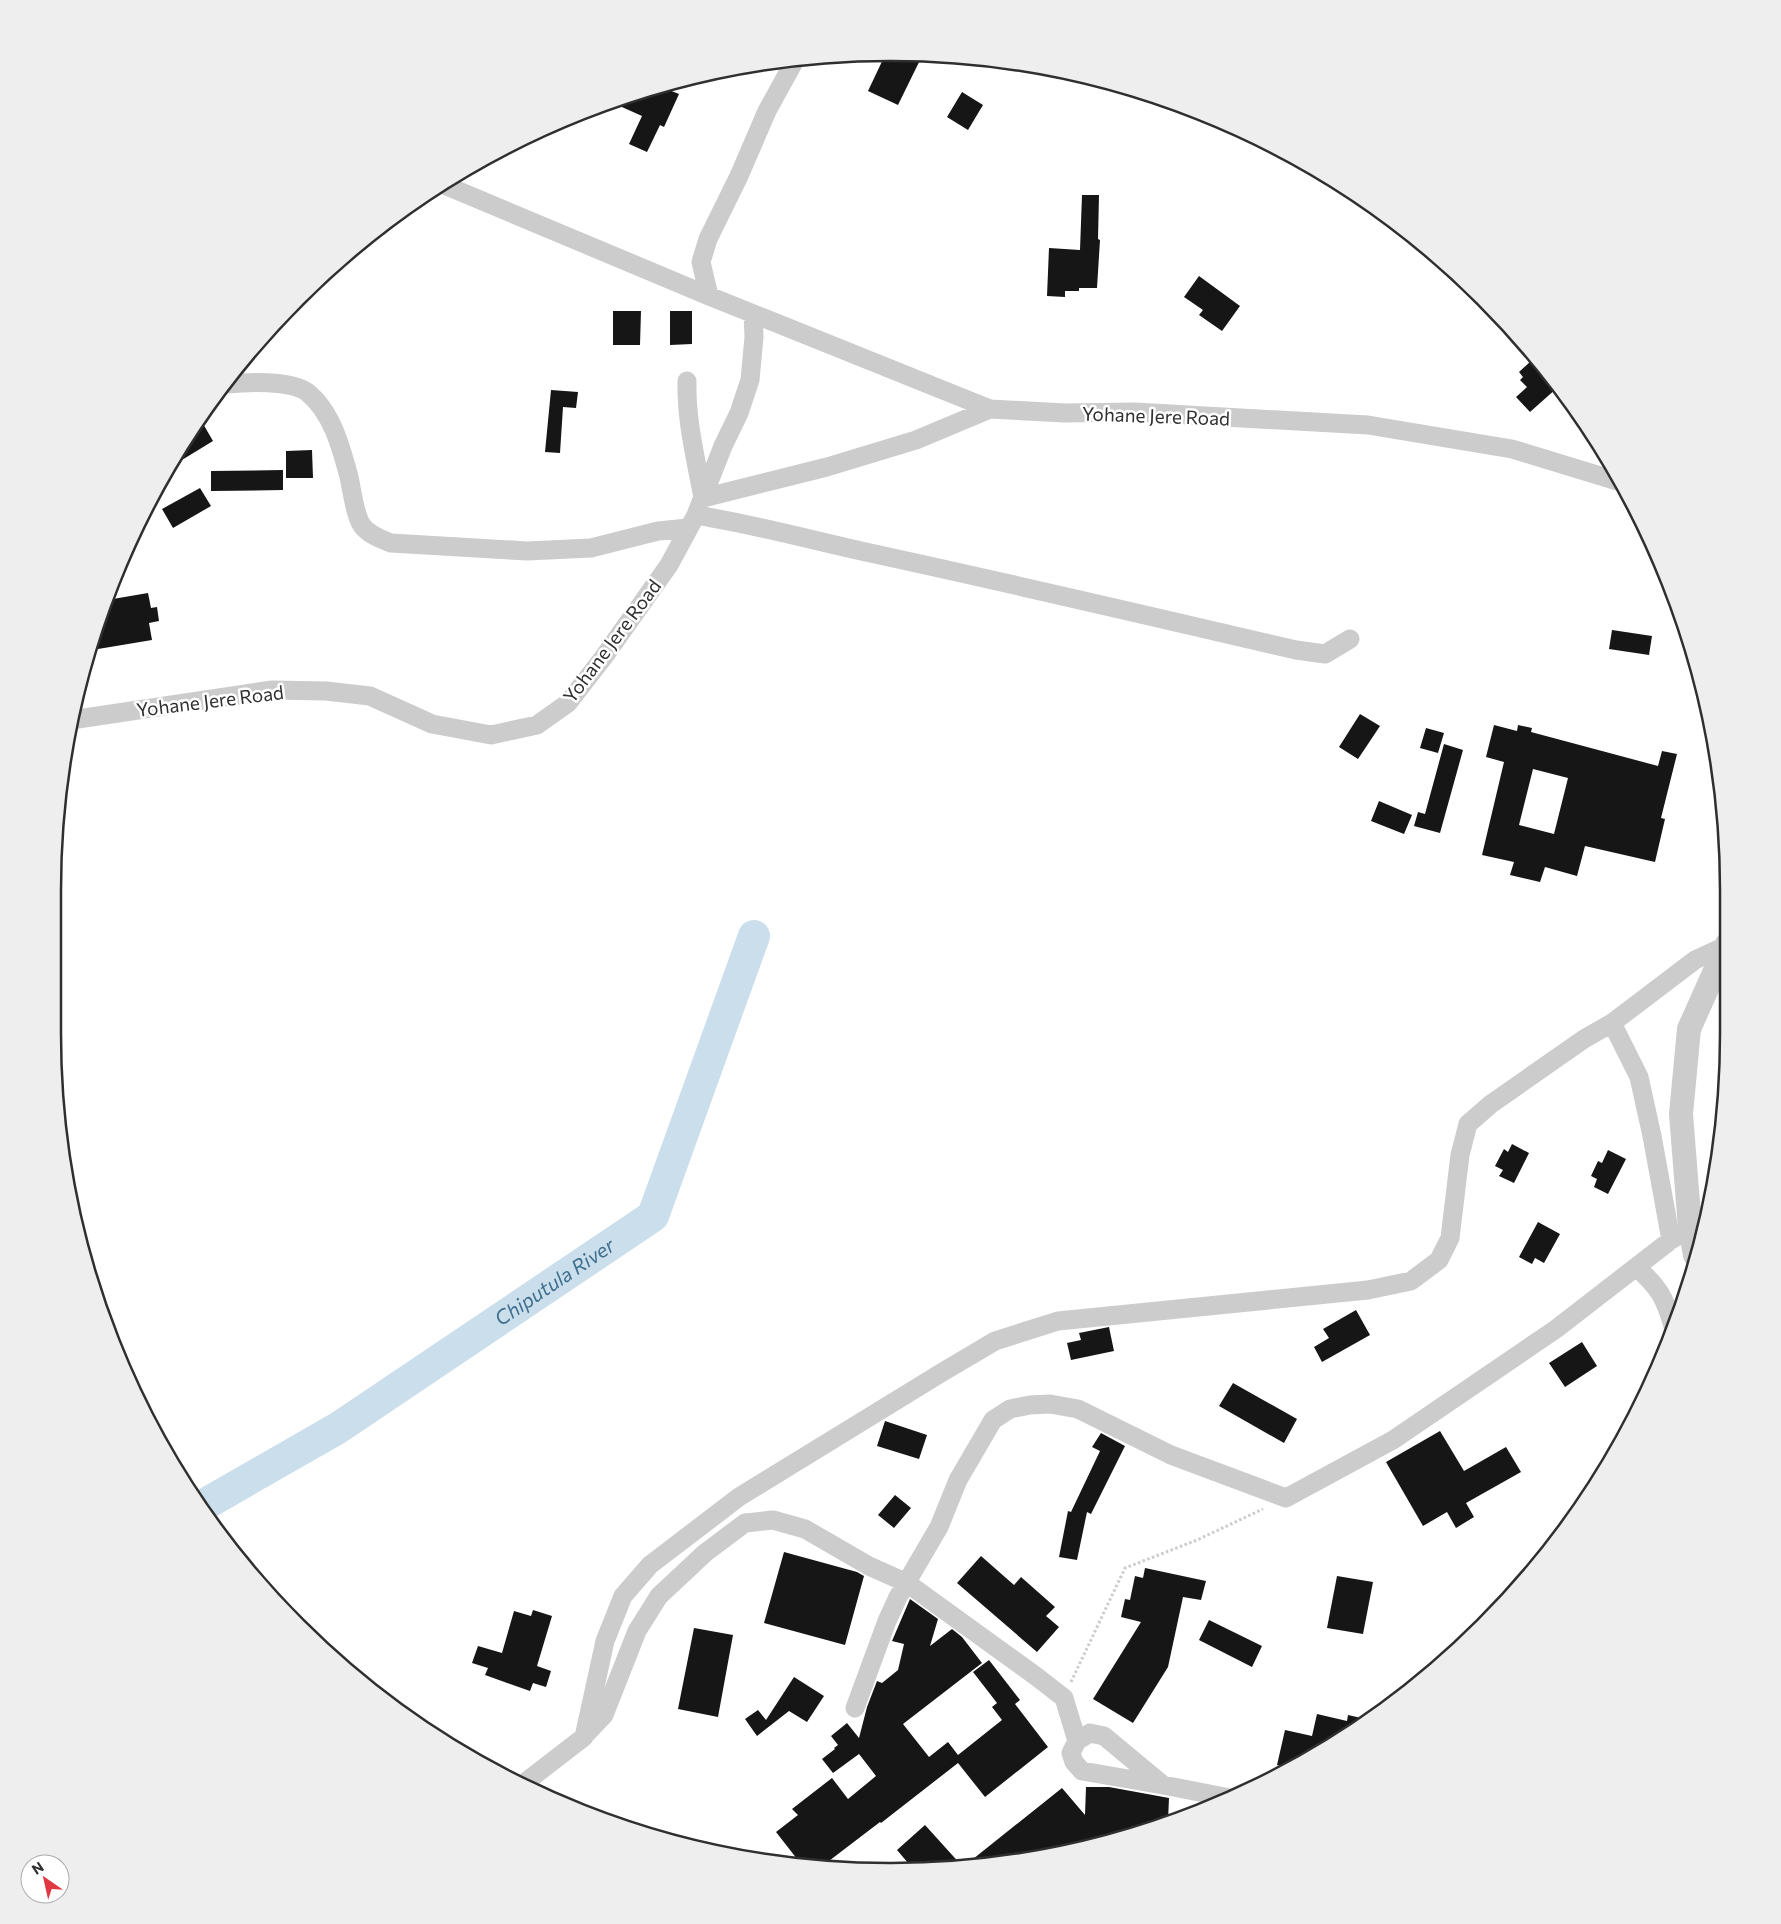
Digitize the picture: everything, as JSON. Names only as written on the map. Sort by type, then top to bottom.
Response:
[{"type":"street","points":[[709,296],[701,262],[708,239],[739,176],[767,111],[791,67]]},
{"type":"street","points":[[451,188],[709,296],[990,409]]},
{"type":"street","name":"Yohane Jere Road","points":[[80,719],[272,690],[326,691],[370,696],[432,724],[491,735],[536,725],[568,703],[603,658],[669,565],[692,522],[722,446],[739,413],[750,380],[754,337],[753,314]]},
{"type":"street","points":[[687,381],[688,426],[703,498]]},
{"type":"street","points":[[235,384],[274,382],[305,391],[317,403],[334,428],[343,453],[360,523],[377,538],[391,543],[527,551],[591,548],[692,522],[738,522],[801,538],[1051,593],[1296,650],[1325,654],[1350,639]]},
{"type":"street","name":"Yohane Jere Road","points":[[703,498],[827,467],[916,440],[990,409],[1065,413],[1135,412],[1368,425],[1512,449],[1610,478]]},
{"type":"street","points":[[584,1737],[605,1641],[623,1596],[650,1565],[739,1497],[940,1373],[995,1341],[1013,1335],[1058,1321],[1368,1290],[1412,1281],[1439,1260],[1450,1238],[1460,1155],[1468,1124],[1491,1104],[1584,1039],[1612,1024],[1695,960],[1720,948]]},
{"type":"street","points":[[1681,1234],[1681,1114],[1689,1029],[1720,959]]},
{"type":"street","points":[[1612,1024],[1639,1076],[1652,1136],[1681,1234],[1691,1249]]},
{"type":"street","points":[[855,1708],[887,1621],[906,1583],[939,1527],[958,1480],[993,1420],[1010,1409],[1050,1404],[1078,1409],[1171,1455],[1286,1498],[1393,1440],[1556,1329],[1681,1234]]},
{"type":"street","points":[[1636,1267],[1654,1283],[1667,1303],[1671,1315]]},
{"type":"street","points":[[528,1779],[584,1737],[604,1714],[637,1631],[659,1596],[705,1553],[745,1523],[773,1520],[805,1529],[869,1566],[906,1583],[1037,1677],[1064,1698],[1077,1742]]},
{"type":"street","points":[[1163,1785],[1104,1736],[1090,1734],[1077,1742],[1071,1753],[1074,1762],[1082,1771],[1217,1796]]},
{"type":"path","points":[[1064,1698],[1125,1568],[1197,1540],[1286,1498]]},
{"type":"building","points":[[882,61],[919,62],[898,105],[868,91]]},
{"type":"building","points":[[672,91],[679,94],[664,127],[660,125],[647,152],[629,144],[642,116],[620,106]]},
{"type":"building","points":[[962,92],[983,105],[968,130],[947,117]]},
{"type":"building","points":[[1082,195],[1099,195],[1098,239],[1100,240],[1097,288],[1079,288],[1079,291],[1065,291],[1065,297],[1047,296],[1049,248],[1080,250]]},
{"type":"building","points":[[1199,276],[1240,306],[1222,331],[1199,315],[1203,310],[1184,297]]},
{"type":"building","points":[[613,311],[641,311],[640,345],[613,345]]},
{"type":"building","points":[[670,311],[692,311],[692,344],[670,345]]},
{"type":"building","points":[[1529,363],[1552,392],[1530,412],[1516,397],[1527,387],[1520,380],[1523,377],[1519,372]]},
{"type":"building","points":[[551,390],[578,392],[576,408],[563,407],[560,453],[545,452]]},
{"type":"building","points":[[204,426],[213,441],[182,460]]},
{"type":"building","points":[[312,450],[313,478],[286,478],[286,451]]},
{"type":"building","points":[[283,470],[283,490],[211,491],[211,471]]},
{"type":"building","points":[[200,488],[211,506],[173,528],[162,509]]},
{"type":"building","points":[[148,593],[151,608],[157,607],[159,621],[149,623],[152,640],[98,649],[114,599]]},
{"type":"building","points":[[1612,630],[1652,636],[1649,655],[1609,649]]},
{"type":"building","points":[[1360,714],[1380,726],[1358,759],[1339,747]]},
{"type":"building","points":[[1494,725],[1517,731],[1518,725],[1532,728],[1531,732],[1658,766],[1662,751],[1677,754],[1661,818],[1665,819],[1655,862],[1585,846],[1577,876],[1545,867],[1540,882],[1510,875],[1514,862],[1482,855],[1504,762],[1486,757]],"holes":[[[1533,769],[1568,778],[1554,834],[1519,825]]]},
{"type":"building","points":[[1426,728],[1444,733],[1438,753],[1420,748]]},
{"type":"building","points":[[1444,744],[1463,750],[1440,833],[1414,826],[1418,812],[1425,814]]},
{"type":"building","points":[[1379,801],[1412,815],[1404,834],[1371,821]]},
{"type":"building","points":[[1512,1144],[1529,1153],[1514,1183],[1499,1176],[1503,1170],[1495,1166],[1504,1149],[1508,1152]]},
{"type":"building","points":[[1608,1150],[1626,1159],[1608,1194],[1594,1187],[1597,1179],[1591,1176],[1598,1161],[1602,1163]]},
{"type":"building","points":[[1538,1222],[1560,1234],[1544,1263],[1535,1258],[1532,1264],[1519,1257]]},
{"type":"building","points":[[1356,1310],[1370,1335],[1322,1362],[1314,1347],[1329,1338],[1323,1329]]},
{"type":"building","points":[[1109,1327],[1114,1351],[1071,1360],[1067,1343],[1081,1340],[1079,1333]]},
{"type":"building","points":[[1582,1342],[1597,1366],[1565,1387],[1549,1363]]},
{"type":"building","points":[[1233,1383],[1297,1419],[1284,1443],[1219,1406]]},
{"type":"building","points":[[885,1421],[927,1435],[919,1459],[877,1446]]},
{"type":"building","points":[[1440,1431],[1464,1471],[1506,1447],[1521,1472],[1466,1503],[1474,1517],[1456,1528],[1447,1512],[1423,1526],[1386,1462]]},
{"type":"building","points":[[1101,1433],[1125,1446],[1091,1514],[1087,1512],[1077,1560],[1059,1557],[1068,1511],[1071,1512],[1100,1451],[1092,1447]]},
{"type":"building","points":[[895,1495],[911,1508],[894,1528],[878,1515]]},
{"type":"building","points":[[784,1552],[857,1572],[864,1576],[845,1645],[764,1623]]},
{"type":"building","points":[[981,1556],[1014,1585],[1021,1577],[1055,1607],[1046,1616],[1059,1627],[1037,1652],[957,1583]]},
{"type":"building","points":[[1145,1568],[1206,1581],[1201,1600],[1183,1597],[1168,1667],[1133,1723],[1093,1699],[1141,1622],[1121,1617],[1125,1599],[1130,1600],[1135,1576],[1143,1578]]},
{"type":"building","points":[[1337,1576],[1373,1582],[1363,1634],[1327,1628]]},
{"type":"building","points":[[910,1599],[938,1619],[930,1646],[952,1629],[962,1637],[982,1663],[903,1724],[929,1757],[948,1742],[958,1755],[1002,1720],[992,1707],[997,1703],[973,1672],[989,1660],[1020,1700],[1015,1704],[1048,1747],[985,1797],[958,1763],[830,1860],[796,1857],[776,1832],[798,1815],[792,1809],[832,1778],[848,1799],[876,1776],[859,1754],[833,1773],[822,1759],[838,1745],[831,1736],[847,1723],[859,1738],[867,1707],[877,1681],[882,1683],[898,1670],[904,1644],[892,1641]]},
{"type":"building","points":[[533,1610],[552,1616],[537,1666],[551,1671],[546,1687],[533,1683],[530,1691],[485,1675],[488,1668],[472,1663],[478,1646],[502,1653],[514,1611],[531,1616]]},
{"type":"building","points":[[1209,1620],[1262,1646],[1252,1667],[1199,1640]]},
{"type":"building","points":[[694,1628],[733,1635],[718,1717],[678,1709]]},
{"type":"building","points":[[794,1677],[824,1696],[807,1722],[789,1711],[757,1736],[745,1719],[758,1710],[766,1720]]},
{"type":"building","points":[[1317,1714],[1347,1721],[1348,1715],[1359,1717],[1305,1752],[1277,1765],[1285,1730],[1312,1736]]},
{"type":"building","points":[[1086,1787],[1109,1787],[1169,1798],[1168,1815],[1157,1819],[1052,1847],[974,1858],[1062,1788],[1085,1815]]},
{"type":"building","points":[[925,1825],[957,1860],[908,1862],[897,1850]]},
{"type":"waterway","name":"Chiputula River","points":[[207,1503],[338,1428],[653,1216],[754,936]]}]
